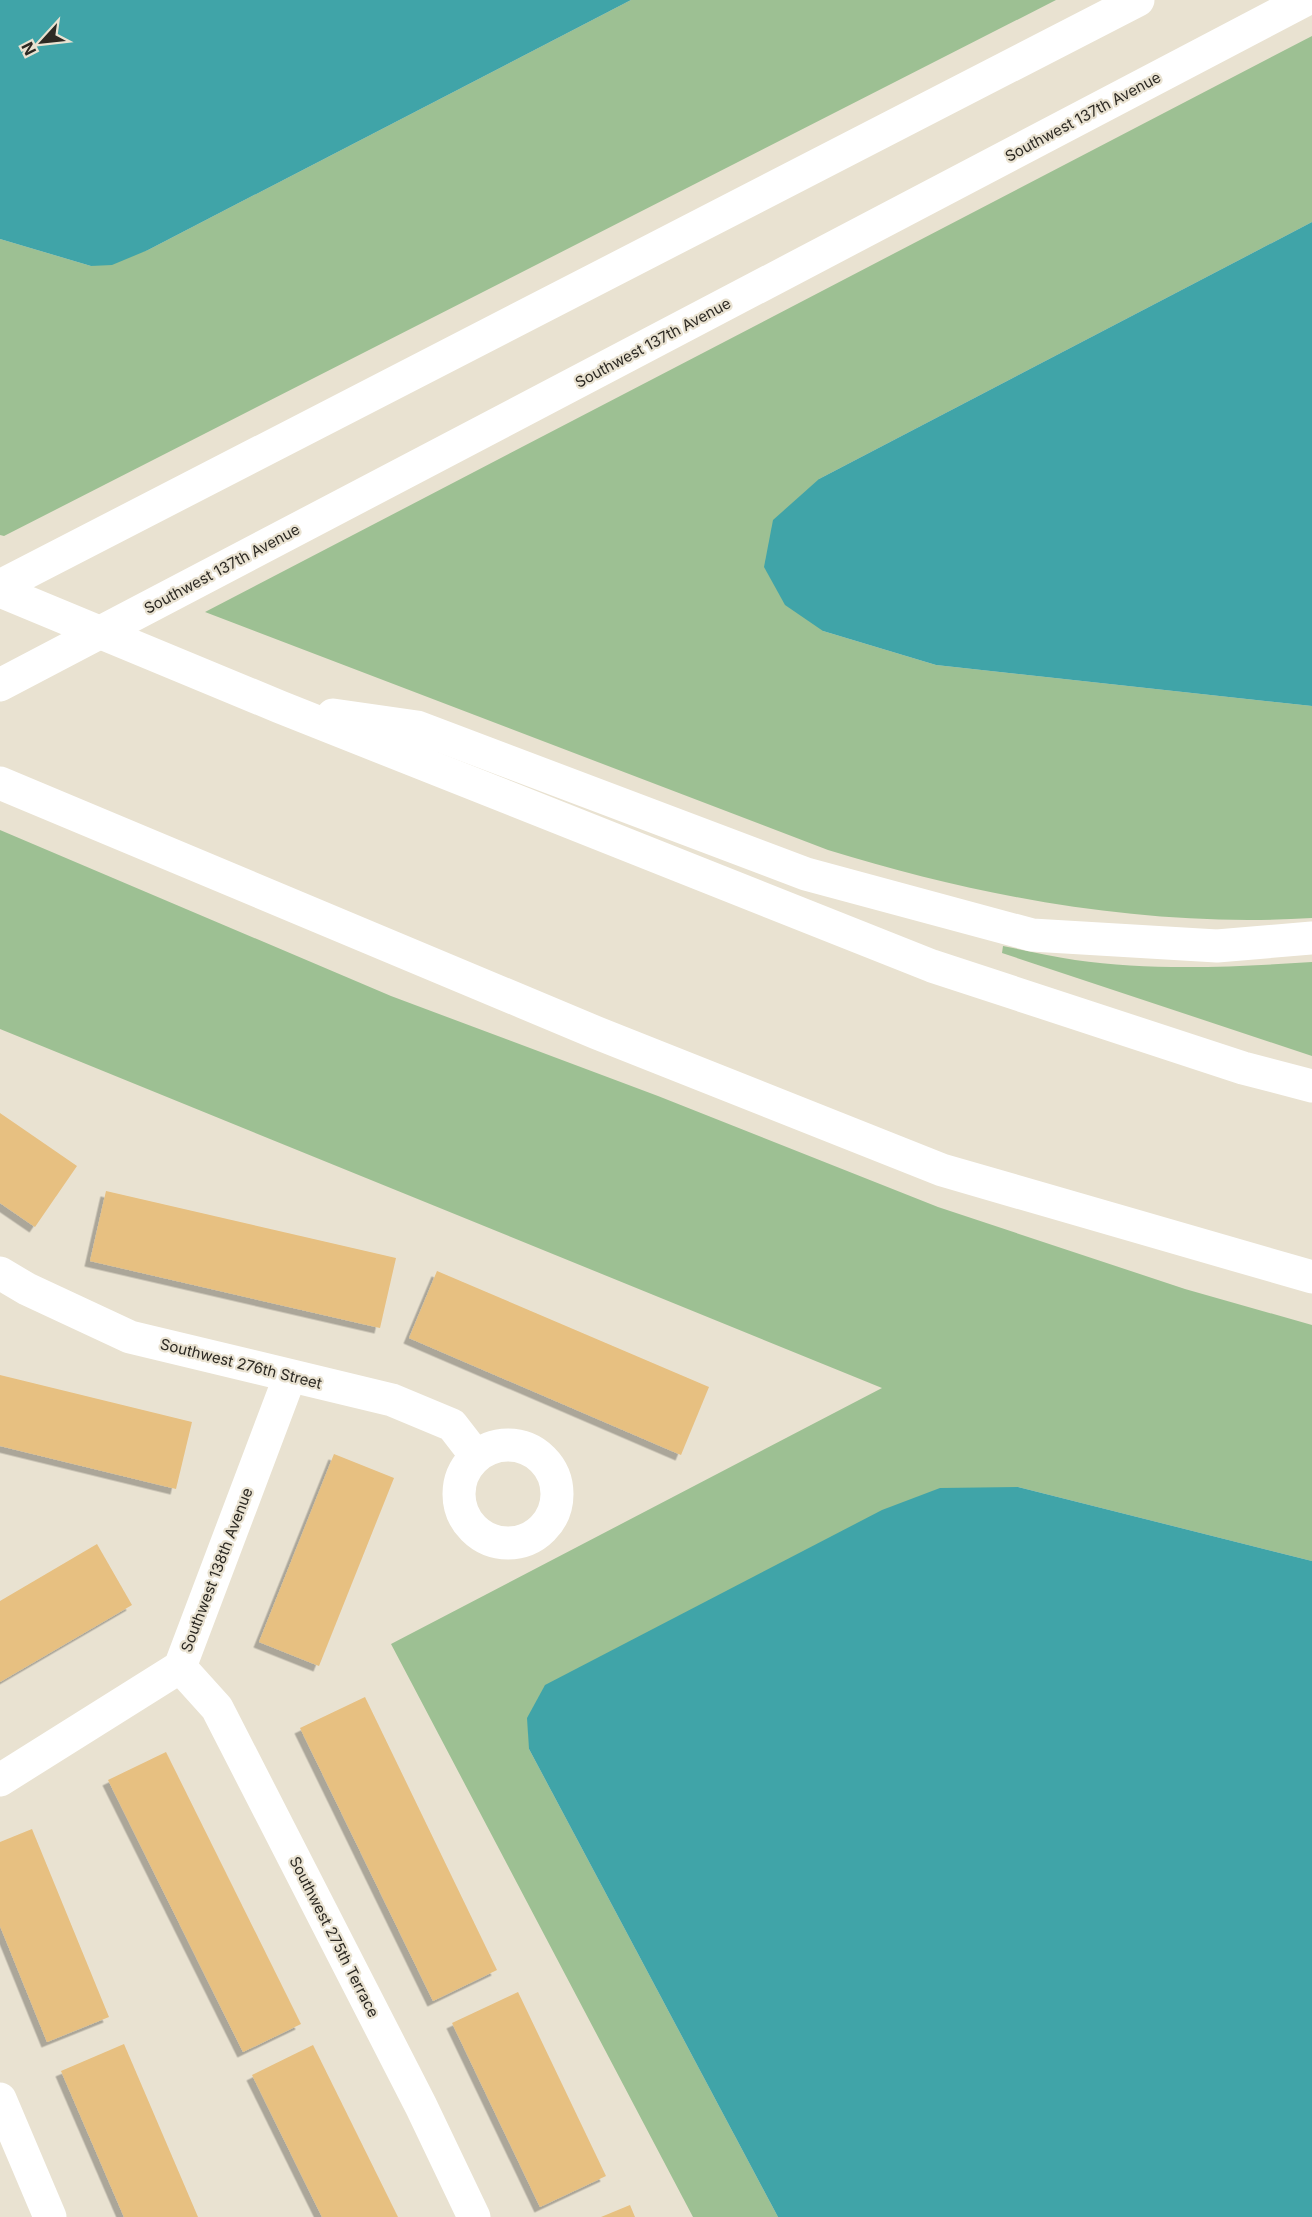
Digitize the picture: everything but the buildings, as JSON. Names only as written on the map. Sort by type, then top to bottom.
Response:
[{"type":"main road","points":[[0,586],[1138,0]]},
{"type":"main road","name":"Southwest 137th Avenue","points":[[0,686],[1305,0]]},
{"type":"main road","points":[[0,591],[280,707],[932,966],[1243,1068],[1312,1086]]},
{"type":"main road","points":[[280,707],[417,727],[806,874],[1032,935],[1217,946],[1312,938]]},
{"type":"main road","points":[[0,783],[597,1033],[942,1170],[1312,1276]]},
{"type":"main road","name":"Southwest 276th Street","points":[[0,1273],[27,1289],[130,1336],[392,1400],[452,1425],[476,1456]]},
{"type":"main road","name":"Southwest 138th Avenue","points":[[0,1780],[180,1667],[291,1376]]},
{"type":"main road","name":"Southwest 275th Terrace","points":[[180,1667],[217,1708],[421,2106],[474,2217]]},
{"type":"main road","points":[[0,2099],[50,2217]]},
{"type":"green space","points":[[631,0],[1056,0],[4,536],[0,535],[0,239],[91,266],[148,250]]},
{"type":"green space","points":[[1312,36],[1312,222],[819,479],[823,631],[936,665],[1312,706],[1312,918],[1251,920],[1128,914],[1006,895],[887,867],[828,850],[205,612]]},
{"type":"green space","points":[[0,830],[391,996],[658,1096],[938,1207],[1185,1289],[1312,1325],[1312,1561],[1018,1487],[529,1749],[778,2217],[693,2217],[391,1644],[882,1388],[0,1029]]},
{"type":"green space","points":[[1003,946],[1075,960],[1134,966],[1223,966],[1312,962],[1312,1056],[1002,953]]},
{"type":"water","points":[[0,0],[631,0],[148,250],[112,265],[91,266],[0,239]]},
{"type":"water","points":[[1312,222],[1312,706],[936,665],[823,631],[785,605],[764,567],[773,520],[819,479]]},
{"type":"water","points":[[1018,1487],[1312,1561],[1312,2217],[778,2217],[529,1749],[527,1718],[545,1685],[882,1510],[940,1488]]}]
